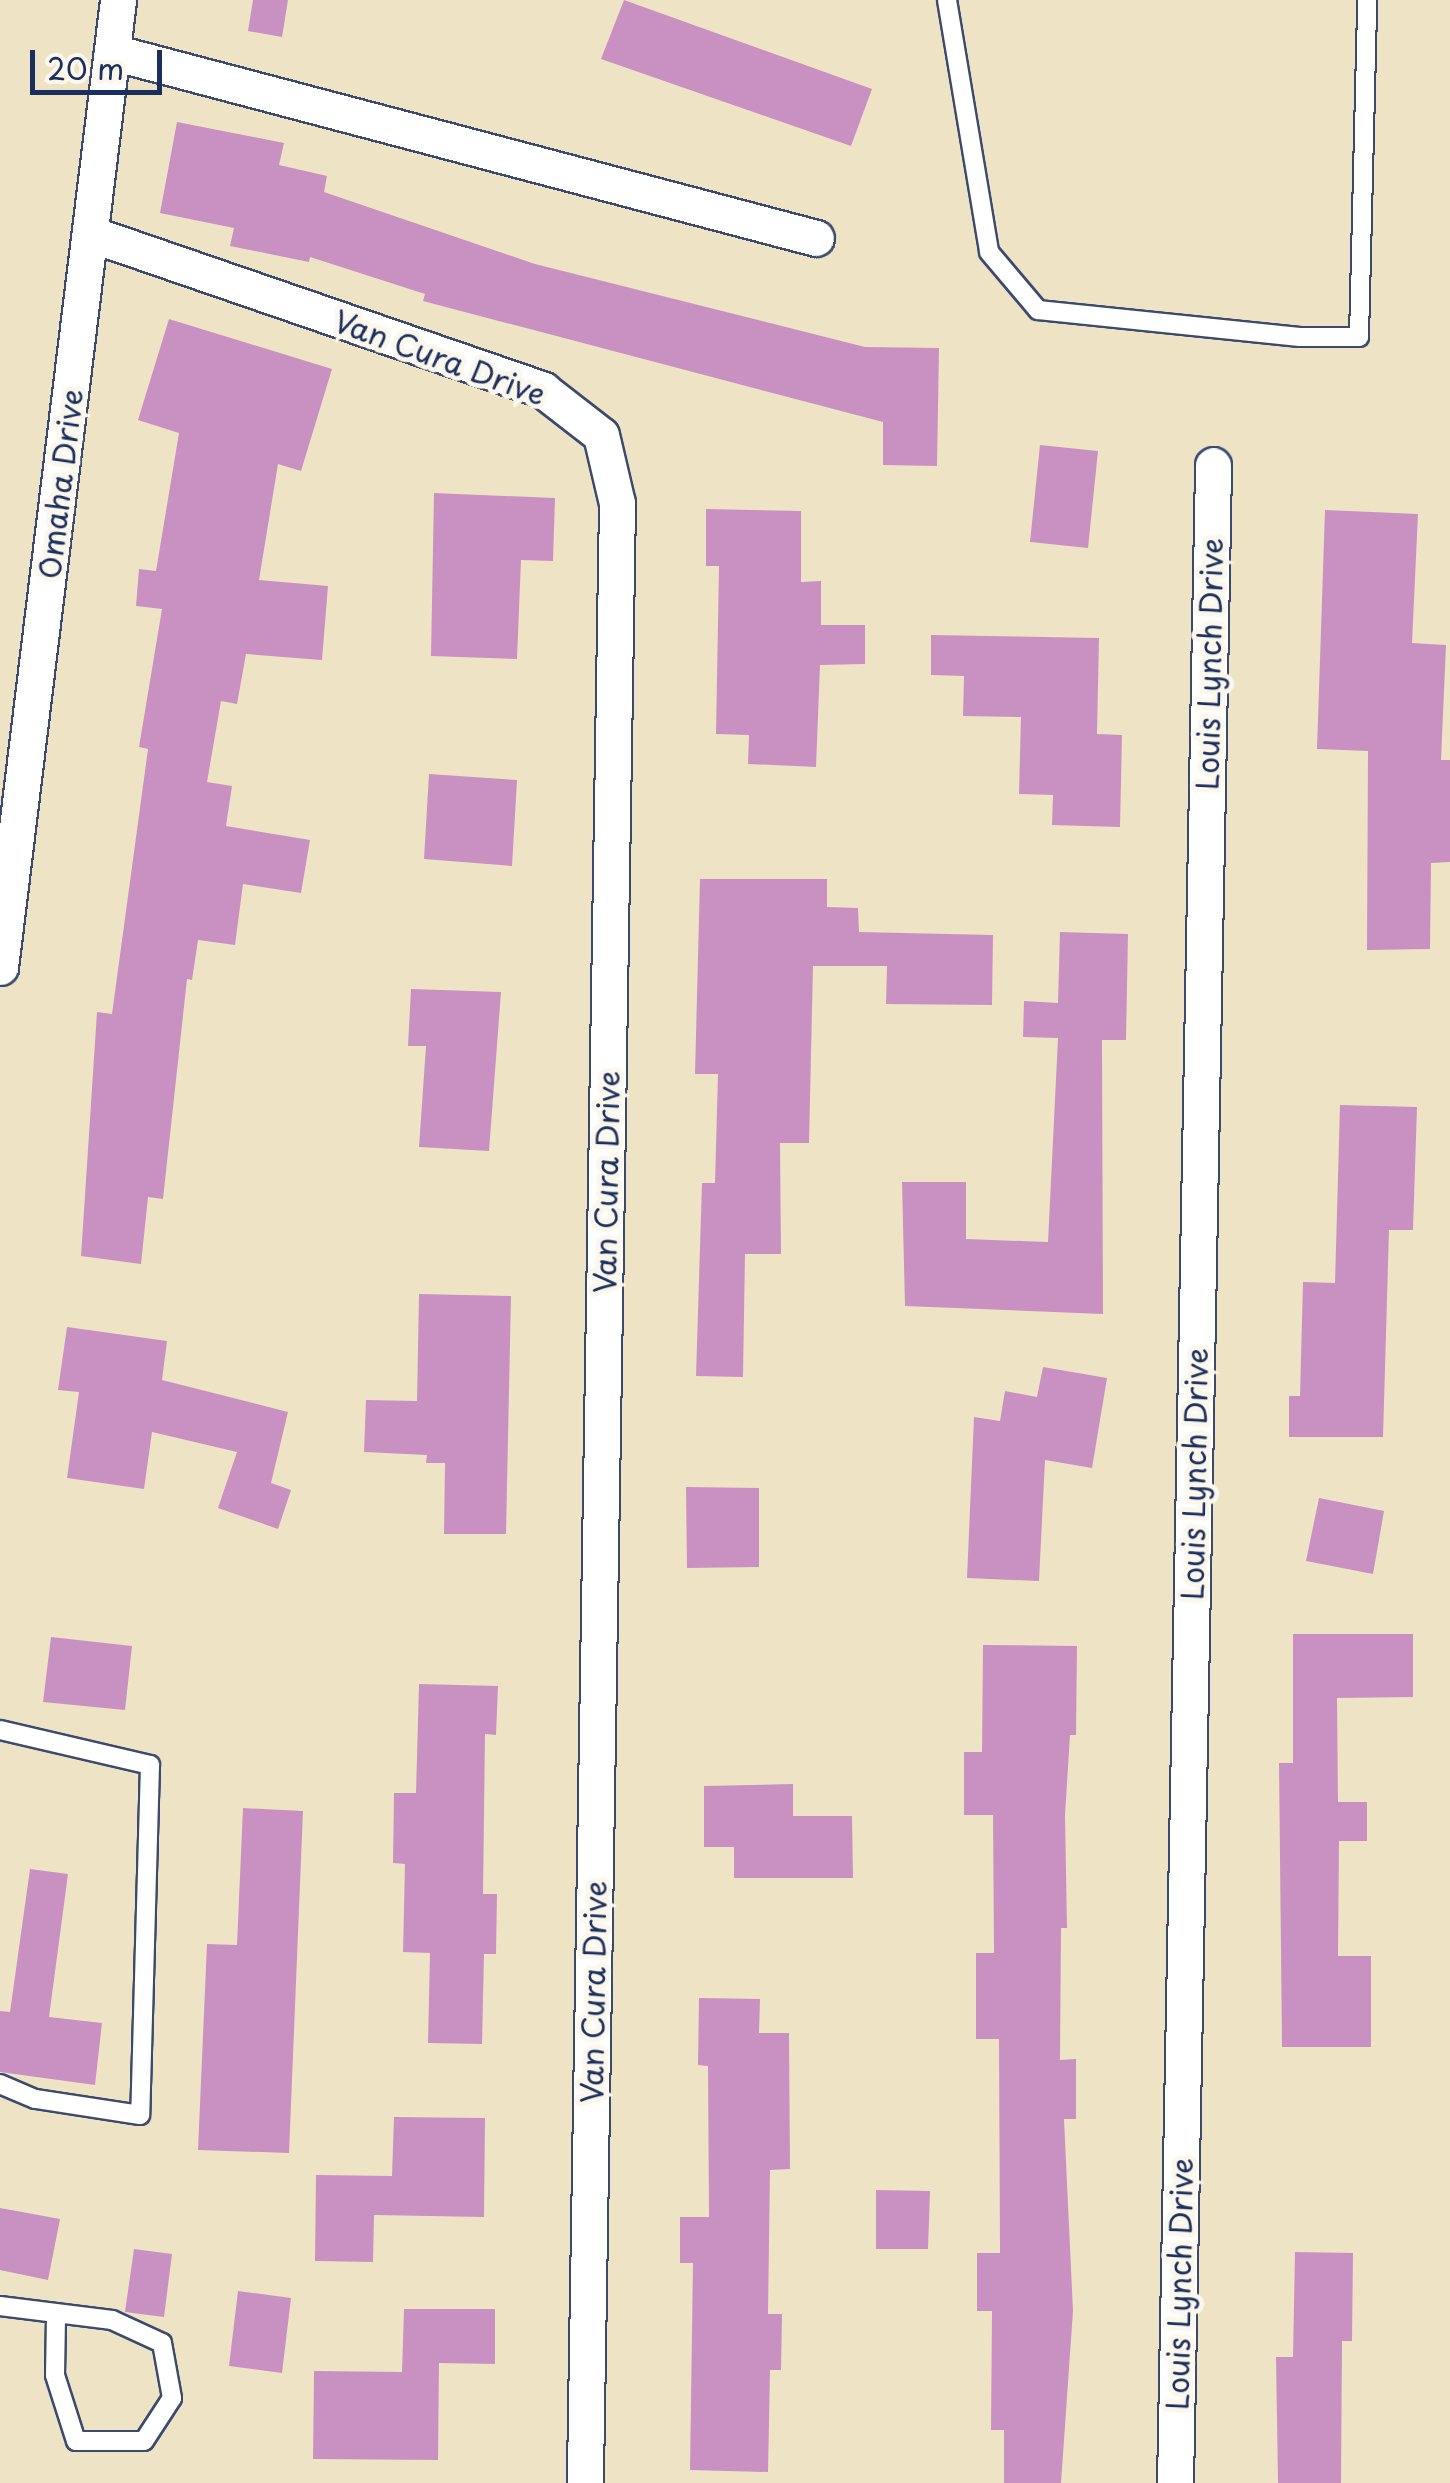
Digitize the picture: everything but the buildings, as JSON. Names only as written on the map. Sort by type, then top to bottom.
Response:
[{"type":"street","name":"Omaha Drive","points":[[0,967],[118,0]]},
{"type":"street","points":[[112,52],[816,238]]},
{"type":"street","name":"Van Cura Drive","points":[[91,234],[544,390],[601,435],[616,503],[585,2483]]},
{"type":"street","name":"Louis Lynch Drive","points":[[1175,2483],[1213,464]]},
{"type":"lane","points":[[947,0],[989,252],[1038,310],[1300,337],[1359,337],[1367,0]]},
{"type":"lane","points":[[0,1730],[150,1765],[140,2114],[35,2099],[0,2084]]},
{"type":"lane","points":[[0,2306],[56,2317],[112,2320],[162,2343],[172,2398],[144,2440],[76,2441],[55,2375],[56,2317]]}]
